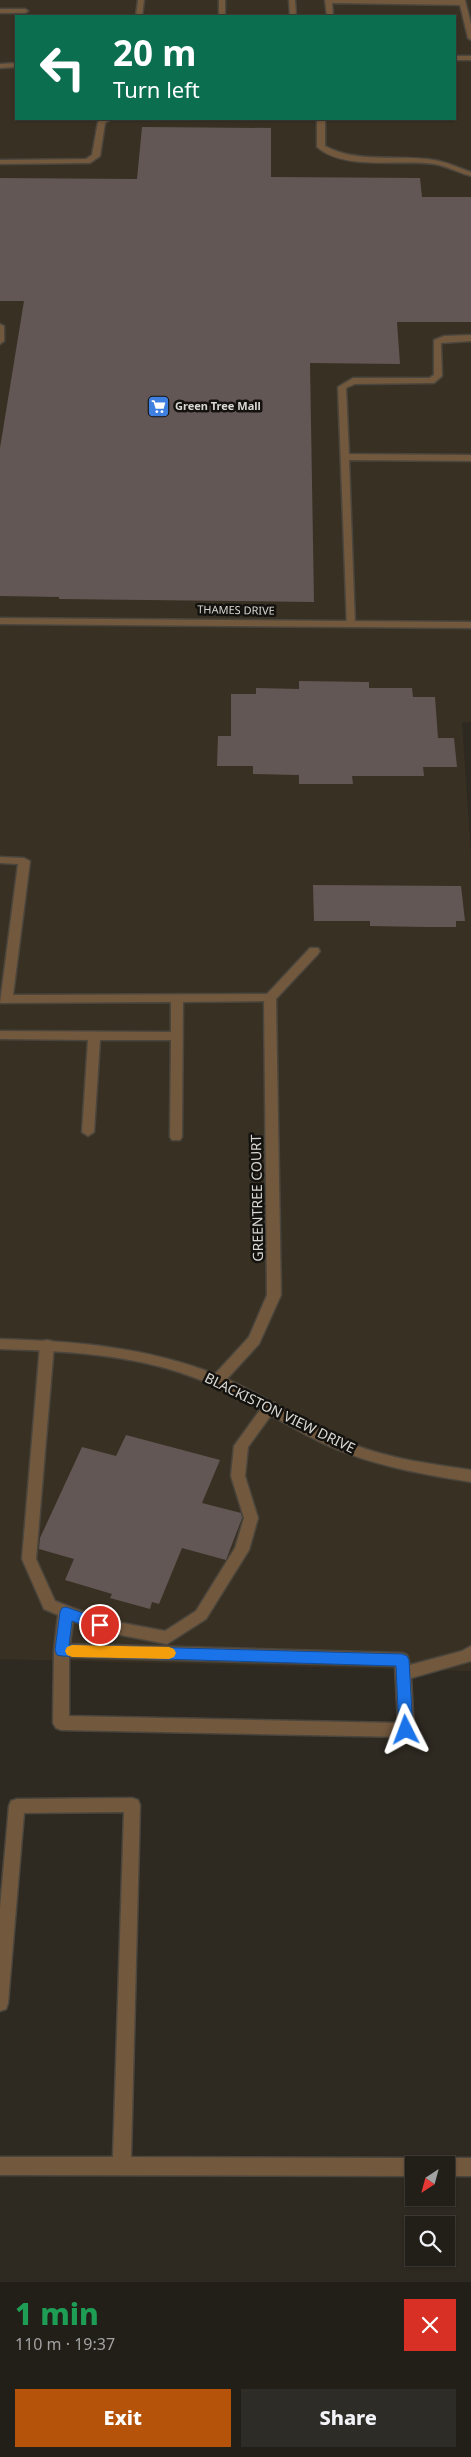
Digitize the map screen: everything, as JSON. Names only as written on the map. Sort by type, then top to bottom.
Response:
[{"type":"street","points":[[2,0],[0,11],[25,10]]},
{"type":"street","points":[[139,15],[142,0]]},
{"type":"street","points":[[222,0],[222,15]]},
{"type":"street","points":[[292,0],[293,15]]},
{"type":"street","points":[[330,15],[328,1],[423,6],[462,2],[471,38]]},
{"type":"street","points":[[456,58],[471,58]]},
{"type":"street","points":[[0,66],[15,62]]},
{"type":"street","points":[[0,162],[87,161],[96,156],[102,122],[105,120]]},
{"type":"street","points":[[321,120],[321,147],[330,152],[376,160],[434,162],[471,174]]},
{"type":"street","points":[[0,326],[0,341]]},
{"type":"street","points":[[350,624],[342,388],[346,384],[353,382],[431,381],[438,376],[437,342],[444,339],[471,338]]},
{"type":"street","points":[[344,457],[471,458]]},
{"type":"street","name":"THAMES DRIVE","points":[[0,621],[471,625]]},
{"type":"street","points":[[0,860],[24,861],[3,999],[270,998],[314,951]]},
{"type":"street","name":"GREENTREE COURT","points":[[218,1380],[254,1340],[274,1295],[270,998]]},
{"type":"street","points":[[176,1137],[177,999]]},
{"type":"street","points":[[0,1035],[178,1036]]},
{"type":"street","points":[[88,1132],[94,1035]]},
{"type":"street","name":"BLACKISTON VIEW DRIVE","points":[[0,1344],[47,1345],[163,1363],[218,1380],[333,1442],[395,1464],[471,1476]]},
{"type":"street","points":[[47,1345],[29,1559],[49,1605],[100,1625],[167,1638],[201,1615],[242,1550],[251,1518],[238,1476],[241,1446],[270,1407]]},
{"type":"street","points":[[62,1650],[402,1660],[406,1730],[61,1722],[62,1650],[66,1612]]},
{"type":"street","points":[[403,1673],[467,1656],[471,1652]]},
{"type":"street","points":[[0,2003],[17,1806],[132,1805],[122,2166]]},
{"type":"street","points":[[0,2166],[405,2167]]},
{"type":"street","points":[[455,2167],[471,2167]]},
{"type":"shaded area","points":[[0,0],[471,0],[471,722],[462,723],[471,854],[471,1671],[0,1659]]},
{"type":"building","name":"Green Tree Mall","points":[[142,127],[271,128],[271,177],[420,178],[422,197],[471,197],[471,322],[397,322],[400,364],[310,363],[314,602],[59,599],[59,597],[0,596],[0,448],[24,301],[0,301],[0,178],[137,179]]},
{"type":"building","points":[[299,681],[369,682],[369,688],[412,688],[413,697],[435,697],[438,738],[454,738],[457,767],[423,767],[424,776],[352,776],[353,784],[299,784],[299,775],[253,774],[253,766],[217,766],[218,736],[231,736],[231,694],[256,694],[256,688],[299,689]]},
{"type":"building","points":[[313,885],[461,886],[465,921],[456,921],[456,927],[426,927],[370,926],[370,921],[314,921]]},
{"type":"building","points":[[126,1435],[220,1460],[202,1503],[241,1513],[242,1518],[226,1560],[182,1548],[159,1604],[152,1602],[150,1609],[110,1598],[112,1594],[65,1580],[74,1559],[39,1549],[40,1538],[82,1447],[116,1456]]},
{"type":"slow traffic","points":[[72,1651],[169,1653]]},
{"type":"place","name":"Green Tree Mall","points":[[159,406]]},
{"type":"route","points":[[100,1625],[66,1612],[62,1650],[402,1660],[406,1730]]}]
